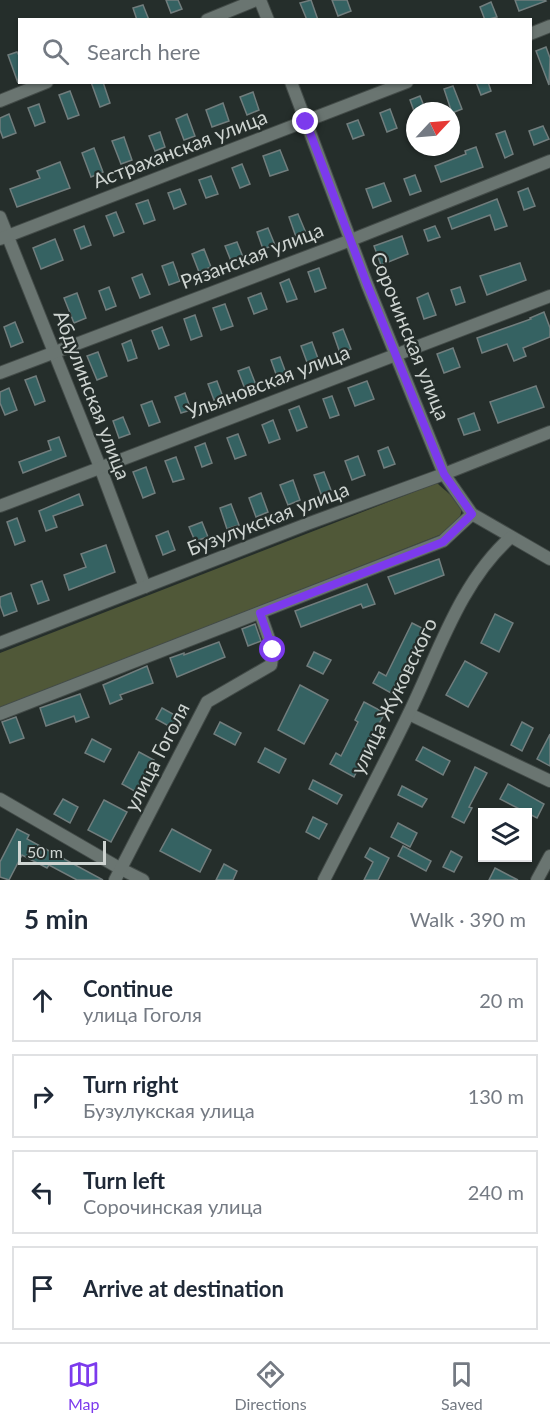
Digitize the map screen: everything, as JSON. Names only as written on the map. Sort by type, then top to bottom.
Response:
[{"type":"street","points":[[212,18],[258,0],[267,18]]},
{"type":"street","points":[[532,34],[550,26]]},
{"type":"street","points":[[0,101],[42,84]]},
{"type":"street","name":"Сорочинская улица","points":[[292,84],[444,474],[472,514],[550,559]]},
{"type":"street","name":"Астраханская улица","points":[[4,237],[402,84]]},
{"type":"street","name":"Рязанская улица","points":[[0,373],[351,240],[550,161]]},
{"type":"street","name":"Абдулинская улица","points":[[0,217],[4,237],[54,352],[145,587]]},
{"type":"street","name":"Ульяновская улица","points":[[0,506],[550,296]]},
{"type":"street","name":"Бузулукская улица","points":[[0,643],[550,432]]},
{"type":"street","points":[[0,714],[443,542],[472,514]]},
{"type":"street","name":"улица Жуковского","points":[[324,880],[409,714],[463,598],[495,552],[511,537]]},
{"type":"street","name":"улица Гоголя","points":[[118,874],[207,702],[271,665],[273,650],[260,613]]},
{"type":"street","points":[[409,714],[550,781]]},
{"type":"street","points":[[0,799],[118,874],[143,880]]},
{"type":"street","points":[[537,880],[550,856]]},
{"type":"green space","points":[[437,483],[460,506],[460,517],[447,532],[0,708],[0,653]]},
{"type":"building","points":[[166,0],[178,0],[182,9],[171,13]]},
{"type":"building","points":[[311,0],[317,18],[306,18],[300,3]]},
{"type":"building","points":[[332,0],[347,0],[351,11],[338,16]]},
{"type":"building","points":[[515,0],[545,0],[546,1],[519,11]]},
{"type":"building","points":[[491,2],[497,17],[484,18],[480,7]]},
{"type":"building","points":[[143,5],[148,18],[136,18],[133,8]]},
{"type":"building","points":[[546,47],[550,58],[549,85],[536,51]]},
{"type":"building","points":[[18,54],[18,83],[8,55]]},
{"type":"building","points":[[92,84],[104,84],[110,103],[100,107]]},
{"type":"building","points":[[477,84],[489,84],[491,91],[481,95]]},
{"type":"building","points":[[453,86],[459,102],[448,102],[444,89]]},
{"type":"building","points":[[70,91],[79,115],[68,119],[59,95]]},
{"type":"building","points":[[253,92],[259,110],[247,115],[240,97]]},
{"type":"building","points":[[420,96],[422,102],[411,102],[410,100]]},
{"type":"building","points":[[223,103],[229,121],[212,127],[206,110]]},
{"type":"building","points":[[39,104],[45,122],[35,126],[28,108]]},
{"type":"building","points":[[390,109],[397,128],[387,132],[380,113]]},
{"type":"building","points":[[9,114],[16,133],[3,138],[0,118]]},
{"type":"building","points":[[187,114],[195,136],[184,140],[176,119]]},
{"type":"building","points":[[358,120],[364,135],[353,139],[347,124]]},
{"type":"building","points":[[543,126],[549,139],[534,145],[529,131]]},
{"type":"building","points":[[505,131],[513,154],[505,158],[496,134]]},
{"type":"building","points":[[160,132],[165,147],[155,151],[149,136]]},
{"type":"building","points":[[124,137],[132,160],[121,164],[112,141]]},
{"type":"building","points":[[476,147],[483,167],[441,182],[435,166],[466,154],[465,151]]},
{"type":"building","points":[[94,148],[103,172],[91,177],[82,153]]},
{"type":"building","points":[[280,150],[288,170],[270,176],[263,156]]},
{"type":"building","points":[[60,162],[70,188],[17,207],[10,189],[40,178],[37,171]]},
{"type":"building","points":[[242,164],[250,184],[240,188],[232,168]]},
{"type":"building","points":[[415,175],[421,191],[410,195],[404,179]]},
{"type":"building","points":[[211,176],[218,194],[206,198],[199,180]]},
{"type":"building","points":[[384,183],[391,201],[373,208],[366,189]]},
{"type":"building","points":[[528,188],[535,206],[524,210],[518,192]]},
{"type":"building","points":[[180,189],[186,204],[174,209],[168,193]]},
{"type":"building","points":[[497,199],[507,226],[495,230],[490,215],[452,229],[448,218]]},
{"type":"building","points":[[148,200],[155,220],[144,224],[136,204]]},
{"type":"building","points":[[116,212],[124,232],[114,236],[106,216]]},
{"type":"building","points":[[298,214],[306,233],[296,237],[289,217]]},
{"type":"building","points":[[84,226],[91,245],[81,249],[74,230]]},
{"type":"building","points":[[435,226],[440,237],[428,241],[424,230]]},
{"type":"building","points":[[268,228],[275,245],[263,249],[257,232]]},
{"type":"building","points":[[402,236],[408,254],[381,265],[374,246]]},
{"type":"building","points":[[55,239],[63,260],[41,269],[33,248]]},
{"type":"building","points":[[237,242],[243,257],[231,261],[225,246]]},
{"type":"building","points":[[204,249],[211,267],[199,272],[192,254]]},
{"type":"building","points":[[173,262],[180,281],[169,285],[162,266]]},
{"type":"building","points":[[520,263],[526,280],[487,295],[480,276]]},
{"type":"building","points":[[319,268],[326,288],[315,292],[308,272]]},
{"type":"building","points":[[142,274],[150,294],[140,298],[132,278]]},
{"type":"building","points":[[289,279],[297,299],[287,302],[280,283]]},
{"type":"building","points":[[109,287],[116,306],[106,310],[99,291]]},
{"type":"building","points":[[460,287],[465,302],[456,305],[451,290]]},
{"type":"building","points":[[77,293],[86,318],[74,323],[64,298]]},
{"type":"building","points":[[261,293],[267,309],[254,314],[248,298]]},
{"type":"building","points":[[428,293],[436,315],[424,319],[417,298]]},
{"type":"building","points":[[225,304],[233,326],[221,330],[213,308]]},
{"type":"building","points":[[544,312],[550,328],[550,337],[523,348],[526,356],[514,361],[507,344],[482,353],[477,338],[531,319]]},
{"type":"building","points":[[195,315],[202,336],[191,340],[184,319]]},
{"type":"building","points":[[15,322],[23,342],[11,347],[4,327]]},
{"type":"building","points":[[162,327],[169,345],[159,349],[152,331]]},
{"type":"building","points":[[343,329],[351,349],[340,353],[333,333]]},
{"type":"building","points":[[131,340],[137,358],[128,361],[122,344]]},
{"type":"building","points":[[312,342],[319,361],[308,365],[301,346]]},
{"type":"building","points":[[453,348],[460,367],[444,373],[437,354]]},
{"type":"building","points":[[98,352],[107,376],[97,380],[87,356]]},
{"type":"building","points":[[280,357],[286,373],[277,377],[271,360]]},
{"type":"building","points":[[249,367],[256,385],[245,389],[238,371]]},
{"type":"building","points":[[36,376],[45,401],[35,405],[25,380]]},
{"type":"building","points":[[217,381],[223,397],[214,400],[208,384]]},
{"type":"building","points":[[367,381],[374,399],[355,406],[348,388]]},
{"type":"building","points":[[536,386],[544,407],[498,423],[490,402]]},
{"type":"building","points":[[9,388],[17,410],[5,415],[0,403],[0,392]]},
{"type":"building","points":[[185,393],[191,410],[181,413],[175,397]]},
{"type":"building","points":[[332,396],[339,415],[330,418],[323,399]]},
{"type":"building","points":[[152,401],[160,422],[149,426],[141,405]]},
{"type":"building","points":[[299,406],[307,427],[297,431],[289,410]]},
{"type":"building","points":[[474,413],[480,430],[464,435],[458,419]]},
{"type":"building","points":[[123,417],[130,434],[119,438],[113,421]]},
{"type":"building","points":[[273,420],[280,439],[269,443],[262,425]]},
{"type":"building","points":[[238,434],[246,455],[235,459],[227,438]]},
{"type":"building","points":[[59,437],[66,456],[23,473],[19,462],[51,450],[48,441]]},
{"type":"building","points":[[205,443],[212,463],[202,467],[195,447]]},
{"type":"building","points":[[388,447],[395,464],[384,468],[378,451]]},
{"type":"building","points":[[358,456],[365,475],[352,480],[345,461]]},
{"type":"building","points":[[176,457],[184,479],[173,482],[165,461]]},
{"type":"building","points":[[146,467],[155,493],[143,498],[133,472]]},
{"type":"building","points":[[324,472],[331,490],[321,494],[314,475]]},
{"type":"building","points":[[293,480],[300,500],[288,505],[280,485]]},
{"type":"building","points":[[261,493],[268,512],[256,517],[249,498]]},
{"type":"building","points":[[79,494],[83,505],[53,516],[57,527],[46,531],[39,511]]},
{"type":"building","points":[[231,504],[239,525],[227,529],[220,508]]},
{"type":"building","points":[[17,518],[25,541],[15,545],[7,522]]},
{"type":"building","points":[[202,522],[208,537],[195,541],[189,527]]},
{"type":"building","points":[[168,531],[175,550],[163,555],[156,536]]},
{"type":"building","points":[[106,545],[115,572],[69,590],[64,575],[86,567],[81,554]]},
{"type":"building","points":[[439,559],[444,575],[395,594],[388,577]]},
{"type":"building","points":[[42,581],[49,600],[38,604],[31,585]]},
{"type":"building","points":[[367,584],[375,604],[363,608],[361,604],[301,627],[295,611]]},
{"type":"building","points":[[11,593],[17,611],[4,616],[0,597]]},
{"type":"building","points":[[495,614],[513,623],[499,652],[481,643]]},
{"type":"building","points":[[412,623],[424,629],[391,693],[373,683],[379,672],[386,676]]},
{"type":"building","points":[[255,624],[261,641],[248,646],[242,629]]},
{"type":"building","points":[[219,642],[225,657],[177,677],[170,658]]},
{"type":"building","points":[[314,652],[331,660],[323,674],[307,666]]},
{"type":"building","points":[[465,661],[487,673],[468,707],[446,695]]},
{"type":"building","points":[[147,666],[153,683],[120,695],[122,699],[110,704],[103,685]]},
{"type":"building","points":[[300,685],[328,700],[304,744],[278,730]]},
{"type":"building","points":[[80,694],[89,717],[76,722],[74,716],[46,726],[40,708]]},
{"type":"building","points":[[364,702],[385,713],[356,764],[360,765],[354,777],[330,764],[336,753],[341,756],[358,722],[355,720]]},
{"type":"building","points":[[162,708],[180,718],[174,729],[156,719]]},
{"type":"building","points":[[16,717],[24,738],[10,743],[2,722]]},
{"type":"building","points":[[220,722],[241,733],[235,745],[214,734]]},
{"type":"building","points":[[522,722],[533,728],[522,751],[511,745]]},
{"type":"building","points":[[550,734],[550,766],[537,759]]},
{"type":"building","points":[[92,739],[111,749],[104,762],[85,753]]},
{"type":"building","points":[[423,747],[450,761],[443,775],[416,760]]},
{"type":"building","points":[[265,748],[286,759],[279,773],[258,762]]},
{"type":"building","points":[[139,752],[154,760],[138,793],[122,784]]},
{"type":"building","points":[[475,767],[487,773],[469,807],[472,808],[464,823],[452,817]]},
{"type":"building","points":[[313,780],[342,795],[337,804],[309,789]]},
{"type":"building","points":[[508,784],[544,804],[537,818],[532,815],[532,808],[518,808],[500,799]]},
{"type":"building","points":[[402,786],[427,799],[422,807],[398,795]]},
{"type":"building","points":[[63,799],[78,807],[70,823],[54,814]]},
{"type":"building","points":[[104,800],[127,812],[111,842],[88,830]]},
{"type":"building","points":[[313,817],[327,824],[319,839],[306,832]]},
{"type":"building","points":[[398,823],[417,833],[410,847],[391,837]]},
{"type":"building","points":[[17,829],[29,835],[27,839],[103,880],[77,880],[49,865],[47,868],[22,855],[9,880],[0,877],[0,862]]},
{"type":"building","points":[[172,829],[211,850],[200,872],[160,851]]},
{"type":"building","points":[[403,846],[431,861],[426,871],[398,856]]},
{"type":"building","points":[[370,848],[389,858],[378,880],[364,880],[373,862],[365,857]]},
{"type":"building","points":[[451,851],[462,857],[454,872],[443,867]]},
{"type":"building","points":[[224,864],[237,871],[233,880],[216,880]]},
{"type":"building","points":[[495,868],[518,880],[489,880]]},
{"type":"route","points":[[273,650],[260,613],[443,542],[472,514],[444,474],[367,284],[306,122]]}]
